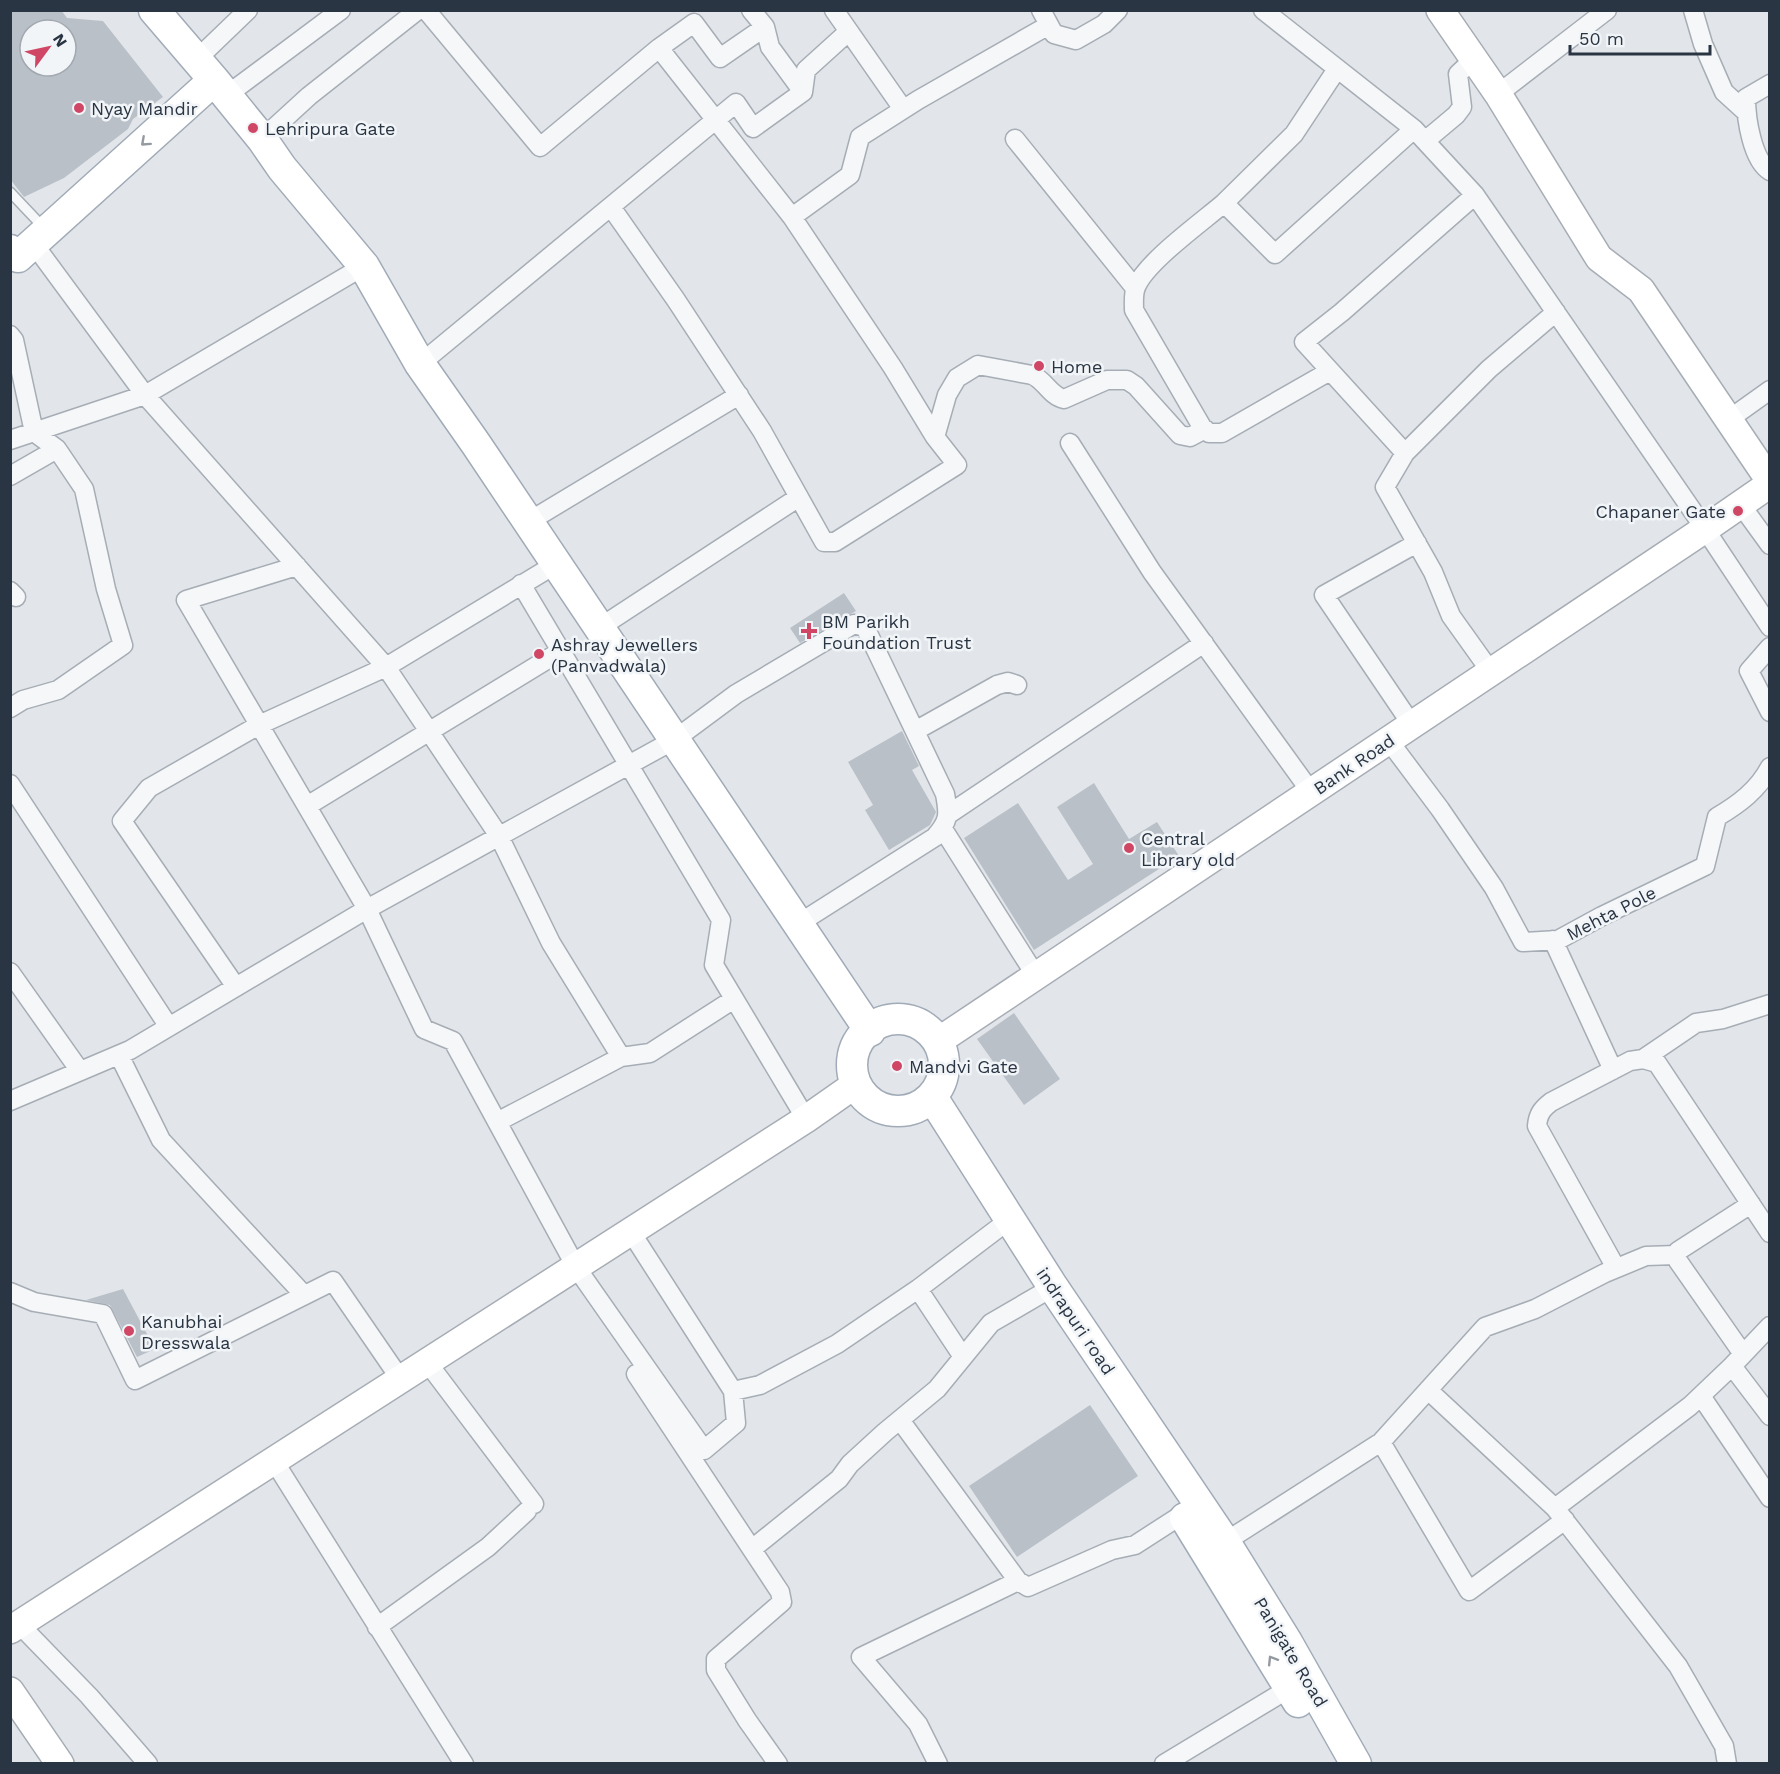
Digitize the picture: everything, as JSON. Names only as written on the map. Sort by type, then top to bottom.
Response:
[{"type":"main road","points":[[154,10],[364,266],[420,364],[870,1031]]},
{"type":"main road","points":[[1440,10],[1498,94],[1599,258],[1641,290],[1770,483]]},
{"type":"main road","points":[[24,249],[212,78]]},
{"type":"main road","name":"Bank Road","points":[[937,1042],[1705,530],[1770,483]]},
{"type":"main road","points":[[901,1019],[922,1027],[937,1042],[943,1056],[944,1071],[939,1089],[908,1111],[883,1110],[872,1105],[856,1084],[851,1059],[855,1046],[870,1031],[873,1026],[887,1020],[901,1019]]},
{"type":"main road","points":[[15,1627],[807,1119],[856,1084]]},
{"type":"main road","name":"indrapuri road","points":[[925,1101],[1045,1292],[1225,1542]]},
{"type":"main road","points":[[1045,1292],[1183,1514],[1298,1683]]},
{"type":"main road","name":"Panigate Road","points":[[1225,1542],[1298,1683],[1347,1762]]},
{"type":"main road","points":[[10,1691],[60,1764]]},
{"type":"street","points":[[212,78],[248,10]]},
{"type":"street","points":[[212,78],[341,10]]},
{"type":"street","points":[[262,139],[309,96],[418,10]]},
{"type":"street","points":[[426,10],[540,147],[700,17],[720,58],[765,27]]},
{"type":"street","points":[[751,10],[765,27],[770,47],[803,92]]},
{"type":"street","points":[[834,10],[903,110]]},
{"type":"street","points":[[792,218],[850,175],[860,138],[1045,18],[1054,34],[1076,40],[1104,24],[1118,10]]},
{"type":"street","points":[[1263,10],[1420,135],[1475,195],[1770,627]]},
{"type":"street","points":[[1498,94],[1607,10]]},
{"type":"street","points":[[1692,11],[1703,44],[1724,92],[1746,112]]},
{"type":"street","points":[[420,364],[736,103],[753,128],[803,92],[806,70],[848,32]]},
{"type":"street","points":[[611,207],[739,395],[824,542],[835,542],[957,465],[935,437],[893,368],[792,218],[659,48]]},
{"type":"street","points":[[1224,203],[1275,255],[1420,135],[1456,114],[1462,107],[1458,74],[1474,59]]},
{"type":"street","points":[[1330,371],[1222,433],[1209,433],[1202,427],[1134,310],[1135,288],[1145,270],[1224,203],[1294,134],[1337,69]]},
{"type":"street","points":[[1770,84],[1746,98],[1746,112],[1752,140],[1763,167],[1770,171]]},
{"type":"street","points":[[1015,139],[1135,288]]},
{"type":"street","points":[[1405,453],[1304,342],[1342,312],[1475,195]]},
{"type":"street","points":[[24,249],[145,395],[386,667],[499,836],[551,943],[621,1057]]},
{"type":"street","points":[[10,440],[145,395],[364,266]]},
{"type":"street","points":[[1491,672],[1451,615],[1433,572],[1385,487],[1405,453],[1489,369],[1556,312]]},
{"type":"street","points":[[10,335],[14,340],[34,432],[57,449],[84,489],[106,589],[123,645],[58,690],[23,700],[10,708]]},
{"type":"street","points":[[935,437],[947,395],[957,378],[978,365],[1032,375],[1039,378],[1057,398],[1065,399],[1107,380],[1126,380],[1136,386],[1180,435],[1190,437],[1205,429]]},
{"type":"street","points":[[1728,420],[1770,390]]},
{"type":"street","points":[[528,522],[739,395]]},
{"type":"street","points":[[1070,443],[1152,572],[1311,792]]},
{"type":"street","points":[[10,476],[57,449]]},
{"type":"street","points":[[599,628],[799,497]]},
{"type":"street","points":[[1741,505],[1770,545]]},
{"type":"street","points":[[1412,725],[1324,595],[1417,543]]},
{"type":"street","points":[[236,987],[122,821],[149,788],[259,725],[386,667],[556,564]]},
{"type":"street","points":[[297,566],[186,600],[367,909],[424,1029],[453,1041],[498,1122],[573,1270],[780,1592],[782,1602],[716,1659],[716,1670],[771,1761]]},
{"type":"street","points":[[522,584],[721,920],[714,966],[807,1119]]},
{"type":"street","points":[[10,1101],[118,1055],[169,1027],[367,909],[674,740],[736,694],[854,624],[865,627],[945,794],[946,821],[1036,976]]},
{"type":"street","points":[[798,924],[935,837],[946,821],[1204,643]]},
{"type":"street","points":[[1770,646],[1749,671],[1770,712]]},
{"type":"street","points":[[307,806],[561,651]]},
{"type":"street","points":[[915,731],[997,685],[1008,682],[1017,685]]},
{"type":"street","name":"Mehta Pole","points":[[1389,741],[1440,808],[1494,888],[1523,942],[1558,940],[1602,916],[1705,867],[1717,817],[1743,801],[1763,779],[1770,766]]},
{"type":"street","points":[[10,784],[169,1027]]},
{"type":"street","points":[[1553,940],[1614,1070]]},
{"type":"street","points":[[10,972],[80,1071]]},
{"type":"street","points":[[498,1122],[621,1057],[650,1053],[734,999]]},
{"type":"street","points":[[1643,1059],[1696,1023],[1723,1019],[1770,1004]]},
{"type":"street","points":[[118,1055],[161,1140],[304,1295]]},
{"type":"street","points":[[1616,1268],[1537,1126],[1538,1116],[1542,1109],[1551,1102],[1630,1061],[1643,1059],[1657,1063],[1770,1233]]},
{"type":"street","points":[[1751,1204],[1678,1251],[1676,1256],[1770,1416]]},
{"type":"street","points":[[733,1391],[760,1385],[837,1344],[918,1289],[1001,1225]]},
{"type":"street","points":[[573,1270],[704,1450],[736,1423],[733,1391],[631,1232]]},
{"type":"street","points":[[1225,1542],[1381,1442],[1485,1327],[1535,1309],[1616,1268],[1646,1256],[1676,1256]]},
{"type":"street","points":[[10,1292],[34,1302],[103,1314],[135,1380],[333,1281],[401,1380]]},
{"type":"street","points":[[918,1289],[963,1357]]},
{"type":"street","points":[[752,1549],[839,1479],[850,1464],[900,1419],[938,1389],[991,1323],[1045,1292]]},
{"type":"street","points":[[1381,1442],[1469,1591],[1701,1396],[1770,1326]]},
{"type":"street","points":[[377,1627],[488,1547],[530,1508],[427,1362]]},
{"type":"street","points":[[1428,1390],[1560,1514],[1678,1666],[1724,1746],[1727,1764]]},
{"type":"street","points":[[1701,1396],[1770,1498]]},
{"type":"street","points":[[900,1419],[1018,1581],[1028,1587],[1112,1550],[1136,1545],[1183,1514]]},
{"type":"street","points":[[274,1461],[464,1764]]},
{"type":"street","points":[[938,1764],[918,1724],[861,1657],[1018,1581]]},
{"type":"street","points":[[15,1627],[89,1696],[148,1764]]},
{"type":"street","points":[[1164,1764],[1298,1683]]},
{"type":"lane","points":[[10,192],[24,249]]},
{"type":"building","name":"Nyay Mandir","points":[[10,10],[61,10],[67,18],[18,18],[18,78],[78,78],[78,19],[103,21],[163,97],[133,119],[128,129],[64,178],[24,197],[10,179]]},
{"type":"building","points":[[844,593],[856,611],[800,643],[790,628]]},
{"type":"building","points":[[902,731],[919,766],[912,770],[936,812],[930,825],[889,850],[865,810],[873,805],[848,762]]},
{"type":"building","points":[[1094,783],[1129,839],[1157,822],[1179,856],[1034,950],[964,838],[1018,803],[1068,880],[1093,864],[1057,807]]},
{"type":"building","points":[[1014,1013],[1060,1079],[1024,1105],[977,1039]]},
{"type":"building","name":"Kanubhai Dresswala","points":[[123,1289],[155,1349],[137,1357],[110,1305],[86,1300]]},
{"type":"building","points":[[1090,1405],[1138,1476],[1017,1557],[969,1486]]},
{"type":"place","name":"Nyay Mandir","points":[[79,108]]},
{"type":"place","name":"Lehripura Gate","points":[[253,128]]},
{"type":"place","name":"Home","points":[[1039,366]]},
{"type":"place","name":"Chapaner Gate","points":[[1738,511]]},
{"type":"place","name":"BM Parikh Foundation Trust","points":[[809,631]]},
{"type":"place","name":"Ashray Jewellers (Panvadwala)","points":[[539,654]]},
{"type":"place","name":"Central Library old","points":[[1129,848]]},
{"type":"place","name":"Mandvi Gate","points":[[897,1066]]},
{"type":"place","name":"Kanubhai Dresswala","points":[[129,1331]]}]
